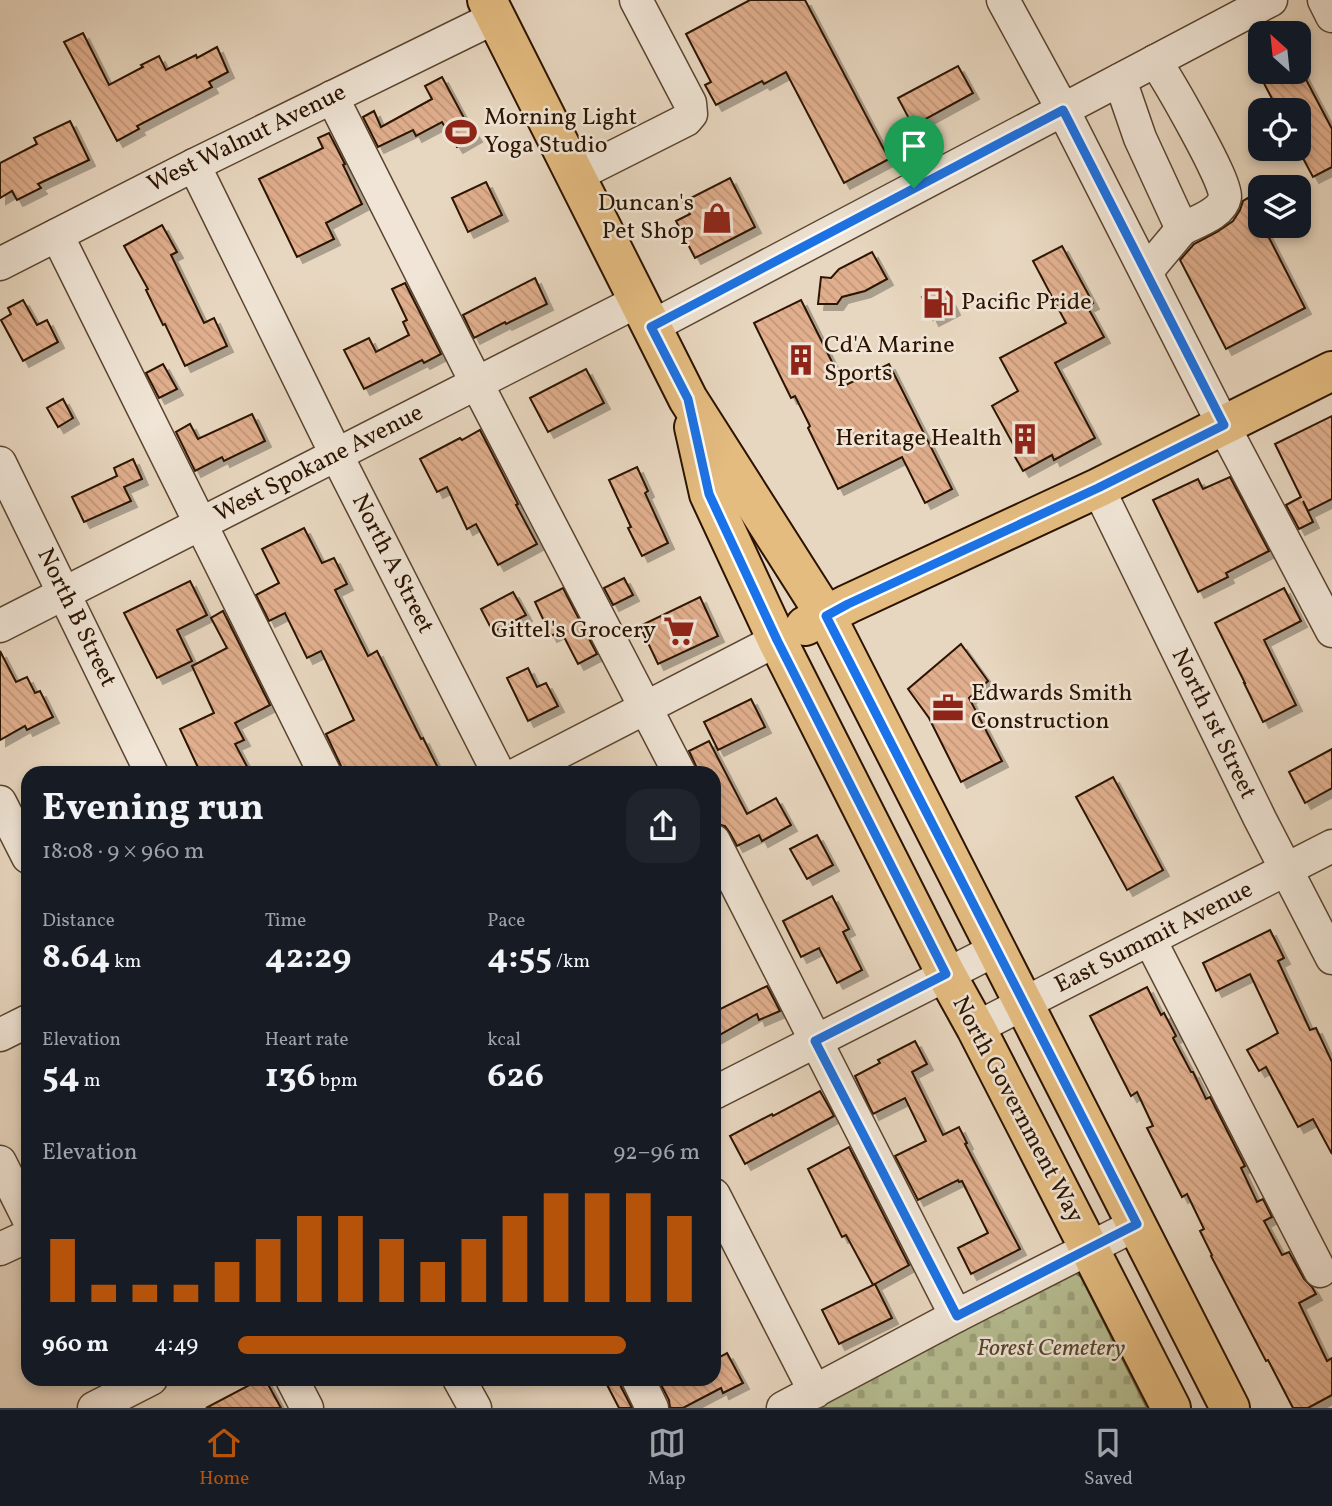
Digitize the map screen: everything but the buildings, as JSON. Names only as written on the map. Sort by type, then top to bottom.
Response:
[{"type":"main road","name":"North Government Way","points":[[491,9],[688,399],[826,616],[1137,1224],[1225,1406]]},
{"type":"main road","points":[[777,640],[848,604],[1098,488],[1332,371]]},
{"type":"main road","name":"North Government Way","points":[[688,399],[709,494],[777,640],[1171,1408]]},
{"type":"street","points":[[575,176],[686,120],[691,114],[690,103],[636,0]]},
{"type":"street","points":[[1003,0],[1063,110],[1332,631]]},
{"type":"street","name":"West Spokane Avenue","points":[[0,626],[477,384],[645,314],[1063,110],[1271,0]]},
{"type":"street","points":[[1324,0],[1332,16]]},
{"type":"street","name":"West Walnut Avenue","points":[[0,264],[332,97],[491,9]]},
{"type":"street","points":[[1146,272],[1182,229],[1217,211],[1226,194],[1214,165],[1155,61]]},
{"type":"street","points":[[1120,80],[1140,138],[1182,229]]},
{"type":"street","points":[[332,97],[477,384],[676,766]]},
{"type":"street","name":"North A Street","points":[[194,165],[336,454],[495,766]]},
{"type":"street","points":[[57,235],[321,766]]},
{"type":"street","name":"North B Street","points":[[0,463],[148,766]]},
{"type":"street","name":"North 1st Street","points":[[1098,488],[1260,819],[1332,958]]},
{"type":"street","points":[[533,766],[777,640]]},
{"type":"street","points":[[0,802],[21,843]]},
{"type":"street","name":"East Summit Avenue","points":[[976,1028],[1332,846]]},
{"type":"street","points":[[721,855],[957,1316]]},
{"type":"street","points":[[1150,940],[1320,1271]]},
{"type":"street","points":[[721,1089],[997,949]]},
{"type":"street","points":[[0,1035],[21,1024]]},
{"type":"street","points":[[0,1162],[21,1204]]},
{"type":"street","points":[[721,1209],[815,1392]]},
{"type":"street","name":"North Government Way","points":[[1090,1248],[1137,1224]]},
{"type":"street","points":[[0,1249],[21,1239]]},
{"type":"street","points":[[783,1408],[1090,1248]]},
{"type":"street","points":[[113,1398],[137,1386]]},
{"type":"street","points":[[296,1386],[307,1408]]},
{"type":"street","points":[[463,1386],[474,1408]]},
{"type":"street","points":[[641,1386],[652,1408]]},
{"type":"green space","name":"Forest Cemetery","points":[[1074,1272],[1081,1277],[1147,1408],[804,1408]]},
{"type":"place","name":"Morning Light Yoga Studio","points":[[461,132]]},
{"type":"place","name":"Duncan's Pet Shop","points":[[717,218]]},
{"type":"place","name":"Pacific Pride","points":[[938,303]]},
{"type":"place","name":"Cd'A Marine Sports","points":[[801,360]]},
{"type":"place","name":"Heritage Health","points":[[1025,439]]},
{"type":"place","name":"Gittel's Grocery","points":[[679,631]]},
{"type":"place","name":"Edwards Smith Construction","points":[[948,708]]},
{"type":"route","points":[[1063,110],[1224,425],[1098,488],[826,616],[1137,1224],[957,1316],[815,1041],[946,974],[777,640],[709,494],[688,399],[651,327],[914,188],[1063,110]]}]
